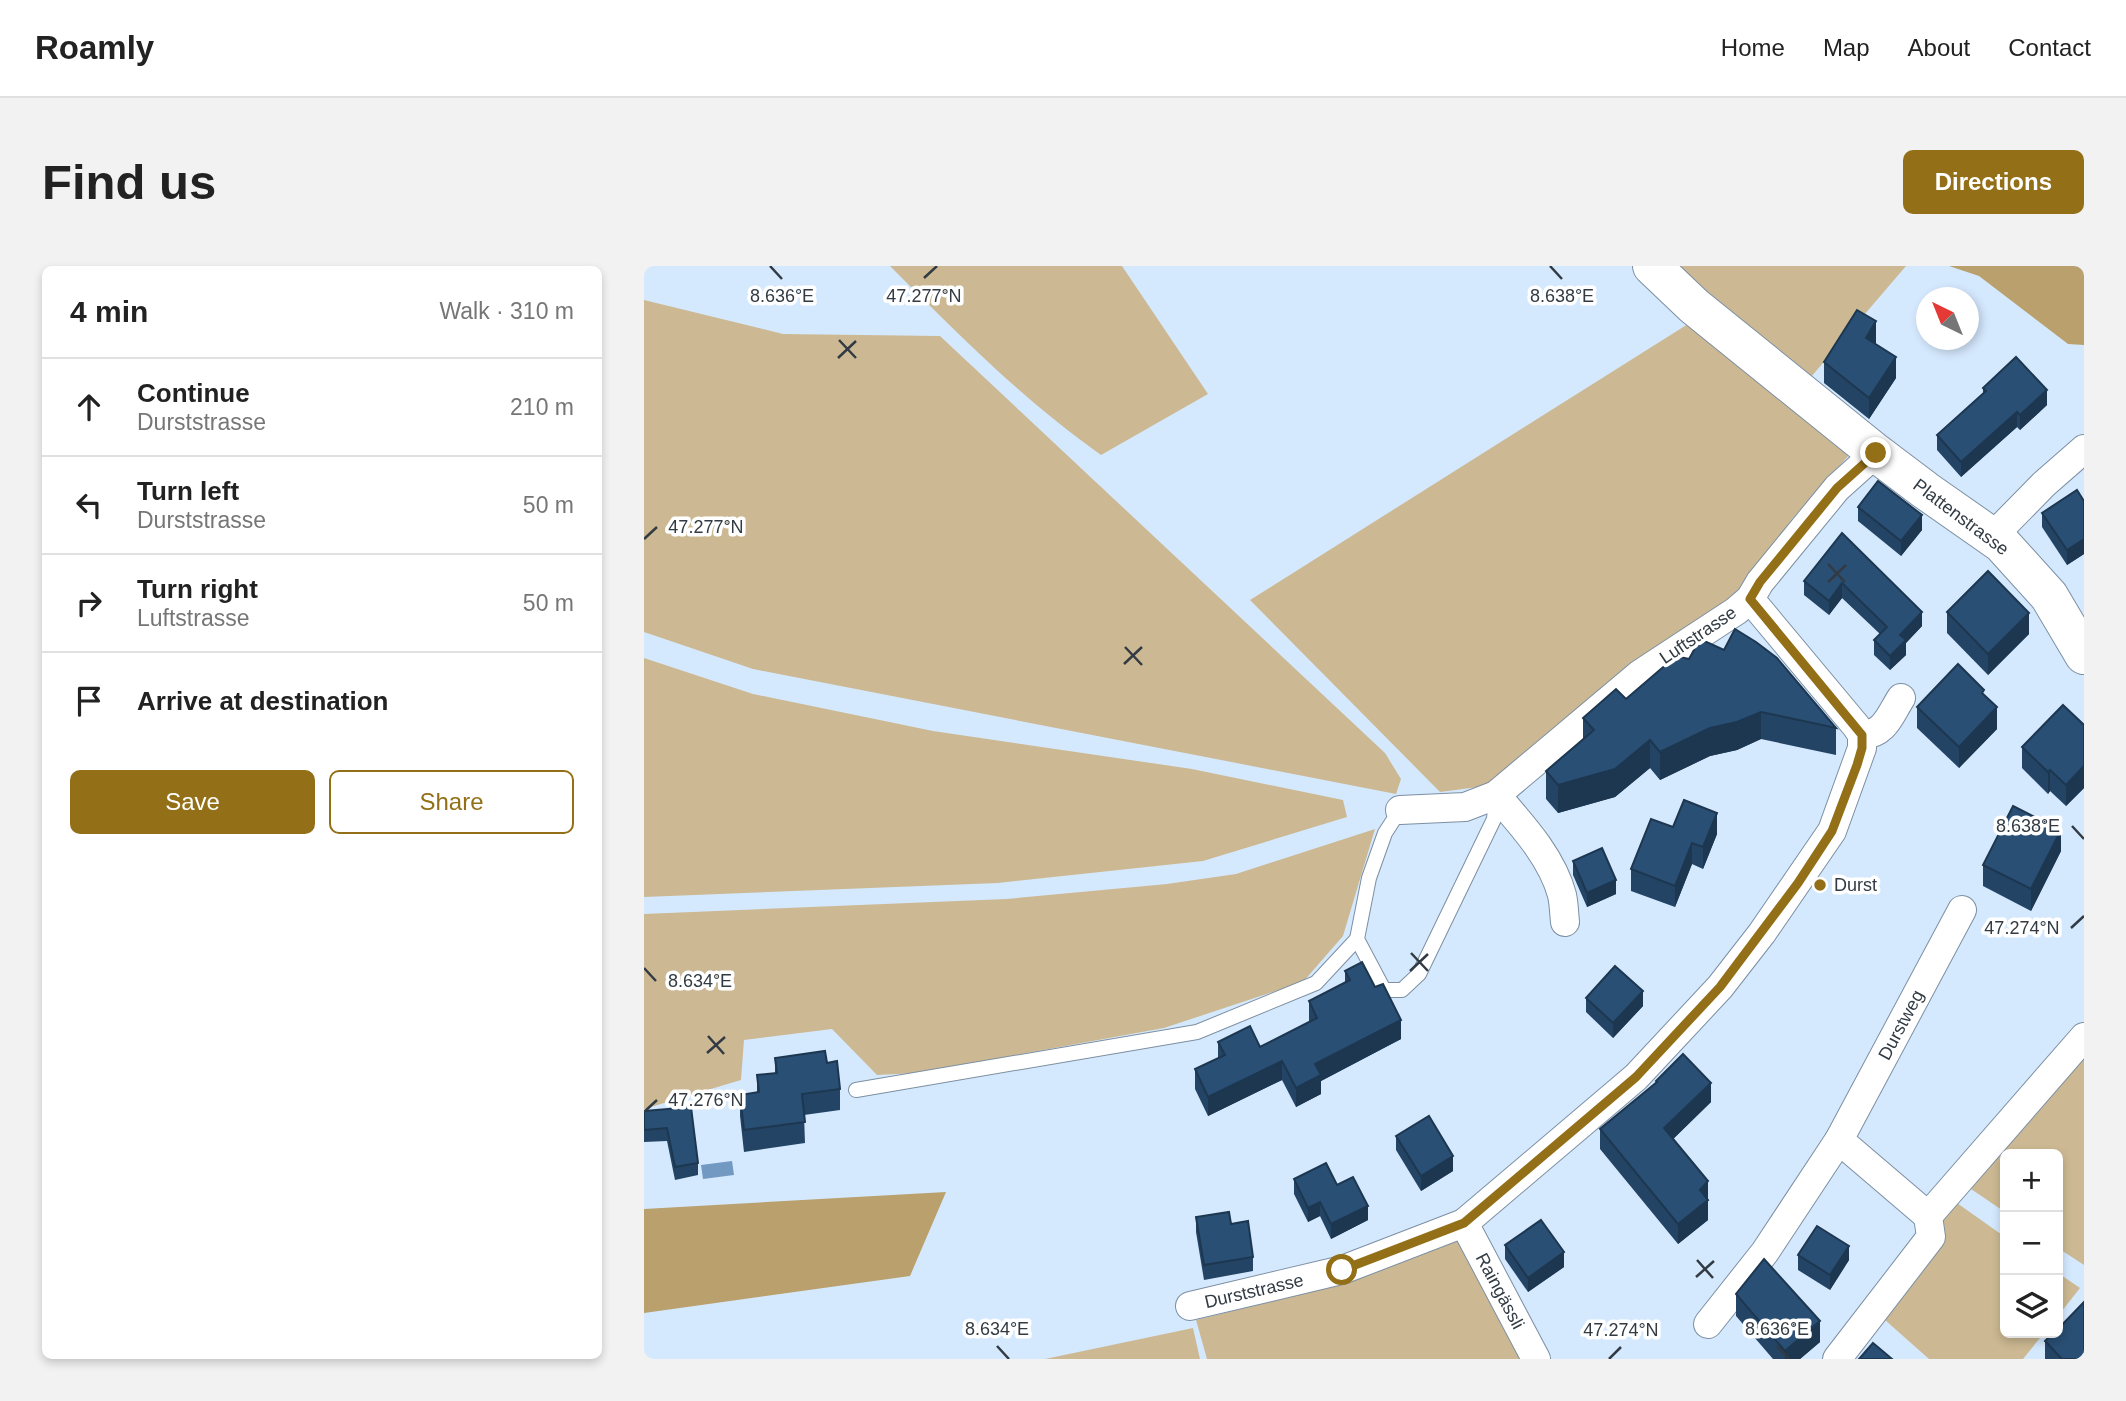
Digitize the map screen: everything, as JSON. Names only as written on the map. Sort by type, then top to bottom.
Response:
[{"type":"street","name":"Plattenstrasse","points":[[1652,266],[1694,306],[1876,453],[2002,544],[2049,596],[2084,655]]},
{"type":"street","points":[[1992,537],[2044,484],[2084,449]]},
{"type":"street","name":"Luftstrasse","points":[[1496,795],[1640,674],[1750,599],[1760,582],[1837,488],[1876,453]]},
{"type":"street","points":[[1750,599],[1862,735],[1880,731],[1901,698]]},
{"type":"street","name":"Durststrasse","points":[[1190,1306],[1342,1270],[1464,1223],[1636,1077],[1720,987],[1762,933],[1832,831],[1857,765],[1862,748],[1862,735]]},
{"type":"street","points":[[1400,810],[1465,807],[1496,795],[1525,828],[1553,874],[1562,895],[1565,922]]},
{"type":"street","name":"Durstweg","points":[[1708,1324],[1765,1252],[1839,1140],[1962,910]]},
{"type":"street","points":[[1928,1216],[2084,1037]]},
{"type":"street","points":[[1837,1359],[1931,1237],[1928,1216],[1839,1140]]},
{"type":"street","name":"Raingässli","points":[[1464,1223],[1536,1359]]},
{"type":"lane","points":[[1357,939],[1384,990],[1402,990],[1419,974],[1494,819],[1496,795]]},
{"type":"lane","points":[[856,1090],[1197,1032],[1316,983],[1357,939],[1369,878],[1385,833],[1400,810]]},
{"type":"shaded area","points":[[890,266],[1122,266],[1208,394],[1101,455],[1017,388]]},
{"type":"shaded area","points":[[1666,266],[1906,266],[1805,384]]},
{"type":"shaded area","points":[[1949,266],[2084,266],[2084,345],[2068,344],[1979,276]]},
{"type":"shaded area","points":[[644,300],[783,334],[940,336],[1385,753],[1401,779],[1396,794],[753,669],[644,632]]},
{"type":"shaded area","points":[[1688,324],[1851,453],[1792,519],[1736,597],[1486,786],[1440,792],[1250,600]]},
{"type":"shaded area","points":[[644,658],[753,694],[933,731],[1192,769],[1343,800],[1347,817],[1203,861],[998,883],[644,897]]},
{"type":"shaded area","points":[[1375,829],[1343,936],[1303,982],[1164,1028],[918,1073],[877,1075],[832,1029],[744,1040],[741,1080],[644,1109],[644,914],[1006,899],[1167,884],[1236,874]]},
{"type":"shaded area","points":[[2084,1053],[2084,1265],[2063,1251],[2063,1149],[2001,1149]]},
{"type":"shaded area","points":[[2000,1150],[2000,1209],[1968,1187]]},
{"type":"shaded area","points":[[946,1192],[910,1276],[644,1313],[644,1209]]},
{"type":"shaded area","points":[[1957,1203],[2000,1233],[2000,1338],[2040,1338],[2023,1359],[1929,1359],[1885,1320],[1945,1239],[1943,1218]]},
{"type":"shaded area","points":[[1460,1234],[1523,1359],[1207,1359],[1196,1320],[1342,1284]]},
{"type":"shaded area","points":[[2063,1276],[2080,1288],[2063,1310]]},
{"type":"shaded area","points":[[1193,1328],[1200,1359],[1045,1359]]},
{"type":"water","points":[[732,1161],[734,1175],[703,1179],[701,1165]]},
{"type":"building","points":[[1857,310],[1876,321],[1866,338],[1896,357],[1869,398],[1824,362]]},
{"type":"building","points":[[2016,357],[2047,390],[2020,415],[2017,412],[1961,462],[1937,435],[1986,391],[1983,388]]},
{"type":"building","points":[[1878,481],[1922,515],[1901,541],[1858,507]]},
{"type":"building","points":[[2077,490],[2084,501],[2084,539],[2067,550],[2042,513]]},
{"type":"building","points":[[1842,533],[1922,612],[1900,635],[1906,640],[1890,656],[1874,640],[1887,627],[1842,583],[1829,601],[1804,581]]},
{"type":"building","points":[[1988,571],[2029,613],[1988,654],[1947,612]]},
{"type":"building","points":[[1735,629],[1777,658],[1836,728],[1761,712],[1737,722],[1710,728],[1660,752],[1650,740],[1615,769],[1558,785],[1546,771],[1594,730],[1583,718],[1616,689],[1626,699],[1676,656],[1689,659],[1700,639],[1724,650]]},
{"type":"building","points":[[1958,664],[1997,707],[1959,747],[1917,707]]},
{"type":"building","points":[[2063,705],[2084,725],[2084,766],[2066,785],[2022,747]]},
{"type":"building","points":[[1684,800],[1717,813],[1703,847],[1692,843],[1675,886],[1631,869],[1651,819],[1673,827]]},
{"type":"building","points":[[2013,806],[2061,830],[2031,889],[1983,865]]},
{"type":"building","points":[[1602,848],[1616,880],[1587,893],[1573,861]]},
{"type":"building","points":[[1362,962],[1375,987],[1383,984],[1401,1020],[1315,1064],[1321,1075],[1296,1088],[1282,1061],[1208,1097],[1195,1069],[1225,1055],[1218,1042],[1250,1026],[1260,1047],[1317,1018],[1309,1001],[1350,980],[1345,971]]},
{"type":"building","points":[[1615,966],[1643,991],[1613,1023],[1586,998]]},
{"type":"building","points":[[825,1051],[827,1063],[837,1061],[840,1089],[802,1094],[805,1122],[744,1130],[740,1095],[759,1092],[757,1075],[777,1073],[775,1058]]},
{"type":"building","points":[[1683,1054],[1711,1083],[1664,1128],[1708,1181],[1700,1190],[1708,1200],[1678,1224],[1600,1129],[1657,1082]]},
{"type":"building","points":[[691,1107],[698,1163],[675,1167],[667,1128],[644,1130],[644,1111]]},
{"type":"building","points":[[1429,1116],[1453,1156],[1421,1176],[1396,1136]]},
{"type":"building","points":[[1326,1163],[1337,1185],[1353,1177],[1368,1206],[1331,1224],[1320,1202],[1308,1208],[1294,1179]]},
{"type":"building","points":[[1229,1212],[1231,1224],[1248,1221],[1253,1257],[1204,1265],[1196,1217]]},
{"type":"building","points":[[1541,1220],[1564,1252],[1528,1278],[1505,1245]]},
{"type":"building","points":[[1817,1226],[1849,1246],[1830,1275],[1798,1255]]},
{"type":"building","points":[[1764,1259],[1820,1321],[1785,1351],[1736,1294]]},
{"type":"building","points":[[2084,1302],[2084,1359],[2062,1359],[2045,1341],[2048,1338],[2063,1338],[2063,1324]]},
{"type":"building","points":[[1873,1343],[1892,1359],[1859,1359]]},
{"type":"place","name":"Durst","points":[[1820,885]]},
{"type":"route","points":[[1342,1270],[1464,1223],[1636,1077],[1720,987],[1798,883],[1832,831],[1857,765],[1862,748],[1862,735],[1750,599],[1760,582],[1837,488],[1876,453]]}]
